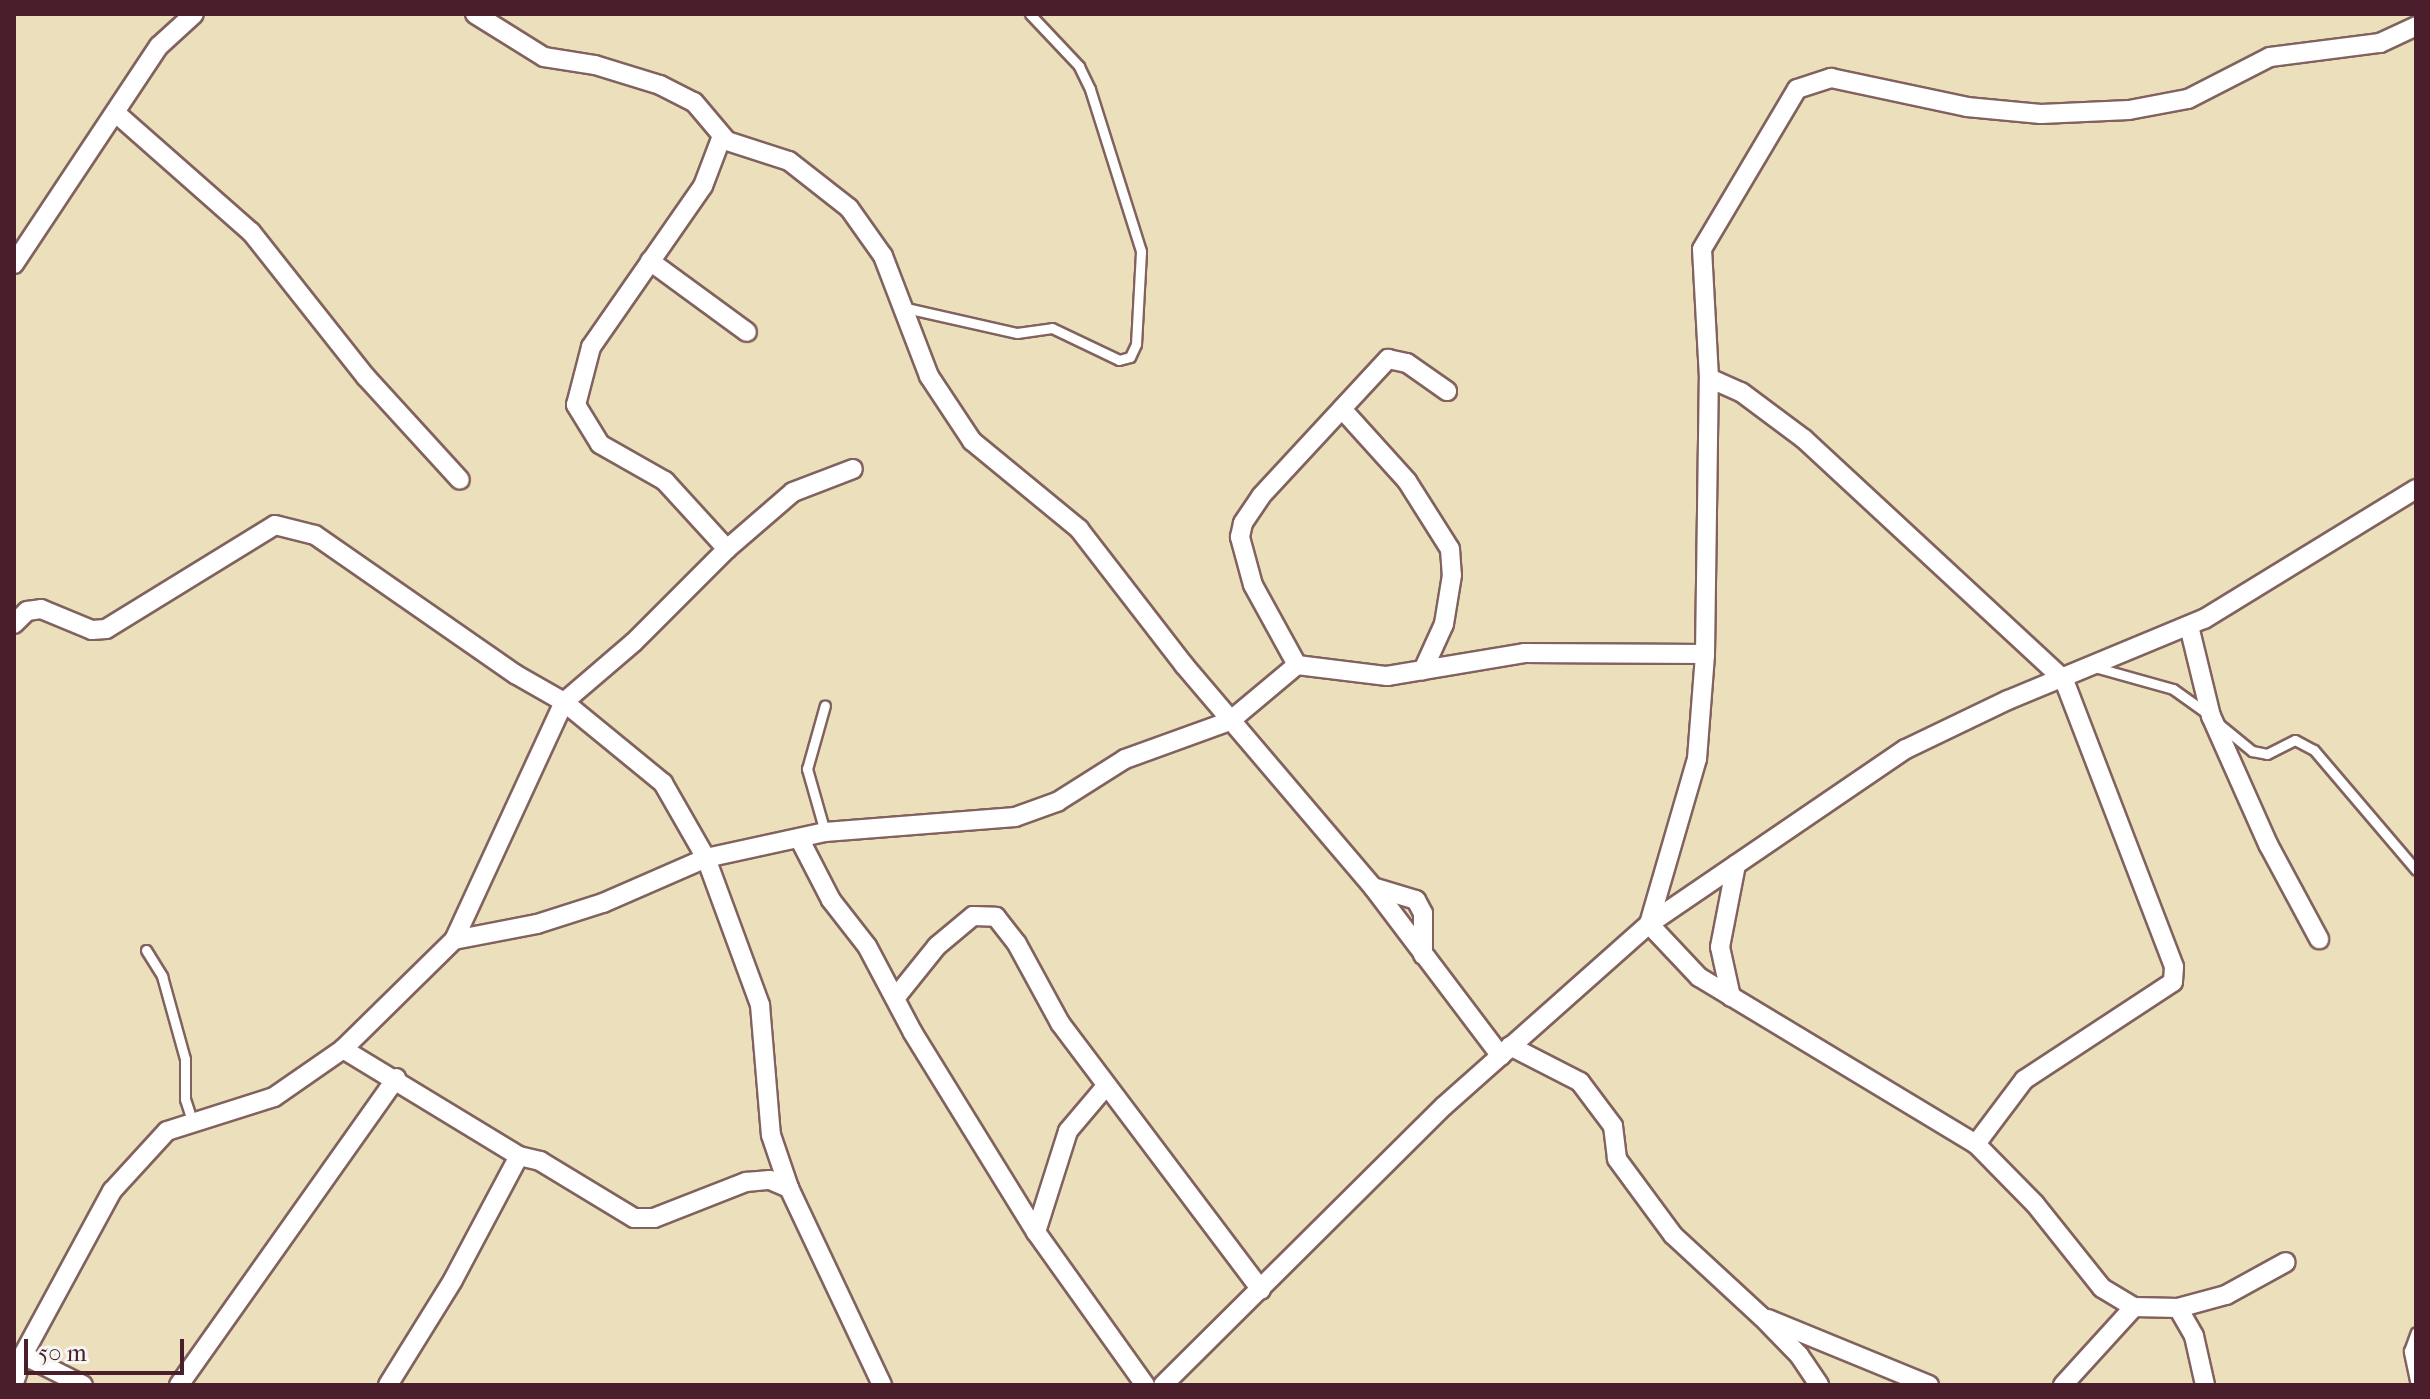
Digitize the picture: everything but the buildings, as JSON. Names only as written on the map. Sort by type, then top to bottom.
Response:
[{"type":"street","points":[[475,14],[544,57],[595,65],[660,85],[694,102],[722,136],[789,161],[837,196],[883,256],[906,308],[929,376],[972,441],[1079,529],[1230,721],[1373,887],[1423,955],[1505,1051],[1580,1082],[1613,1126],[1617,1159],[1673,1235],[1762,1317],[1819,1385]]},
{"type":"street","points":[[14,264],[117,114],[159,46],[183,17]]},
{"type":"street","points":[[1649,924],[1697,759],[1705,654],[1709,378],[1702,249],[1797,89],[1831,78],[1967,107],[2026,112],[2129,110],[2188,99],[2270,57],[2380,43],[2416,26]]},
{"type":"street","points":[[117,114],[251,232],[366,377],[460,480]]},
{"type":"street","points":[[722,136],[703,186],[591,347],[576,405],[600,444],[665,481],[727,549]]},
{"type":"street","points":[[650,261],[747,332]]},
{"type":"street","points":[[1297,665],[1253,585],[1240,537],[1261,496],[1388,359],[1407,363],[1447,391]]},
{"type":"street","points":[[1709,378],[1741,392],[1804,439],[2064,680],[2174,967],[2173,982],[2024,1080],[1976,1144]]},
{"type":"street","points":[[1342,409],[1407,481],[1450,549],[1452,575],[1444,624],[1423,670]]},
{"type":"street","points":[[14,1383],[23,1355],[112,1191],[167,1131],[274,1097],[343,1049],[454,940],[564,702],[634,642],[727,549],[793,492],[853,469]]},
{"type":"street","points":[[1163,1385],[1505,1051],[1649,924],[1906,749],[2189,626],[2416,489]]},
{"type":"street","points":[[14,624],[27,611],[41,609],[92,630],[106,629],[275,525],[315,535],[515,674],[564,702],[663,783],[706,858],[760,1005],[771,1135],[789,1188],[882,1385]]},
{"type":"street","points":[[2189,626],[2211,716],[2269,846],[2319,939]]},
{"type":"street","points":[[454,940],[537,924],[603,903],[706,858],[825,832],[1015,817],[1057,802],[1125,759],[1230,721],[1297,665],[1387,676],[1524,653],[1705,654]]},
{"type":"street","points":[[799,838],[831,900],[896,997],[913,1033],[1036,1232],[1145,1385]]},
{"type":"street","points":[[1731,997],[1720,947],[1736,865]]},
{"type":"street","points":[[1373,887],[1416,900],[1423,913],[1423,955]]},
{"type":"street","points":[[896,997],[937,946],[973,916],[996,917],[1060,1023],[1261,1290]]},
{"type":"street","points":[[1649,924],[1699,977],[1976,1144],[2035,1204],[2102,1288],[2134,1307],[2178,1308],[2226,1295],[2286,1262]]},
{"type":"street","points":[[343,1049],[396,1078],[519,1156],[540,1161],[634,1218],[654,1218],[746,1182],[770,1180],[789,1188]]},
{"type":"street","points":[[179,1385],[396,1078]]},
{"type":"street","points":[[1036,1232],[1068,1131],[1106,1086]]},
{"type":"street","points":[[388,1385],[453,1280],[519,1156]]},
{"type":"street","points":[[2063,1385],[2134,1307]]},
{"type":"street","points":[[2178,1308],[2194,1336],[2205,1385]]},
{"type":"street","points":[[1762,1317],[1929,1385]]},
{"type":"street","points":[[23,1355],[83,1385]]},
{"type":"lane","points":[[906,308],[1017,333],[1052,328],[1119,360],[1130,357],[1136,344],[1141,251],[1090,89],[1079,66],[1030,14]]},
{"type":"lane","points":[[2093,668],[2112,668],[2173,689],[2252,751],[2267,754],[2295,740],[2314,750],[2416,870]]},
{"type":"lane","points":[[825,705],[807,769],[825,832]]},
{"type":"lane","points":[[146,950],[162,976],[185,1059],[185,1099],[193,1124]]},
{"type":"lane","points":[[2416,1332],[2409,1351],[2416,1385]]}]
